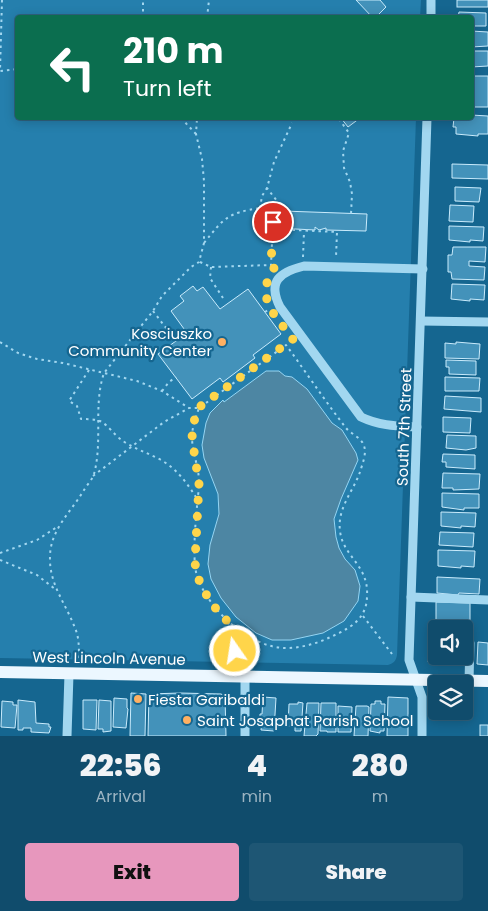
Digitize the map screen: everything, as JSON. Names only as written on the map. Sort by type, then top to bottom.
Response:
[{"type":"main road","name":"West Lincoln Avenue","points":[[0,672],[428,680]]},
{"type":"main road","name":"West Lincoln Avenue","points":[[473,681],[488,681]]},
{"type":"street","points":[[431,0],[431,15]]},
{"type":"street","name":"South 7th Street","points":[[422,736],[422,697],[409,660],[428,120]]},
{"type":"street","points":[[417,427],[384,426],[361,418],[280,307],[275,297],[275,287],[279,277],[288,270],[304,266],[423,269]]},
{"type":"street","points":[[421,321],[488,322]]},
{"type":"street","points":[[411,597],[488,600]]},
{"type":"street","points":[[68,736],[69,674]]},
{"type":"street","points":[[245,677],[245,736]]},
{"type":"path","points":[[2,0],[0,70],[15,69]]},
{"type":"path","points":[[143,0],[143,15]]},
{"type":"path","points":[[207,15],[209,0]]},
{"type":"path","points":[[183,120],[196,134]]},
{"type":"path","points":[[93,476],[97,456],[98,402],[100,384],[104,372],[153,311],[162,296],[199,262],[204,244],[204,181],[202,159],[196,134],[198,120]]},
{"type":"path","points":[[340,120],[349,134],[343,151],[344,168],[350,182],[352,194],[351,214]]},
{"type":"path","points":[[260,208],[262,196],[267,188],[274,162],[292,123]]},
{"type":"path","points":[[267,188],[277,201],[291,212]]},
{"type":"path","points":[[204,244],[218,226],[229,216],[240,211],[260,208]]},
{"type":"path","points":[[260,208],[273,222],[271,265],[274,268],[271,272]]},
{"type":"path","points":[[273,230],[337,232],[336,257],[328,256]]},
{"type":"path","points":[[297,258],[303,257],[304,231]]},
{"type":"path","points":[[199,262],[211,267],[271,265]]},
{"type":"path","points":[[211,267],[210,278],[223,298]]},
{"type":"path","points":[[265,312],[270,308],[268,303]]},
{"type":"path","points":[[153,311],[176,341]]},
{"type":"path","points":[[0,342],[18,353],[37,359],[104,372],[137,381],[162,391],[189,408]]},
{"type":"path","points":[[0,553],[37,540],[58,526],[75,505],[93,476],[164,422],[189,408],[198,408],[286,345],[347,430],[362,441],[364,446],[365,452],[360,473],[348,493],[340,521],[340,532],[343,544],[363,570],[368,597],[363,616],[343,632],[322,642],[300,647],[273,647],[253,638],[228,622],[210,602],[196,574],[195,561],[199,484],[192,438],[193,425],[198,408]]},
{"type":"path","points":[[89,369],[69,401],[77,406],[81,418],[99,420],[112,433],[131,446],[163,461],[189,485],[197,499]]},
{"type":"path","points":[[162,391],[176,377]]},
{"type":"path","points":[[58,526],[51,547],[50,558],[56,590],[75,626],[79,658]]},
{"type":"path","points":[[0,560],[37,575],[56,590]]},
{"type":"path","points":[[363,616],[392,654]]},
{"type":"path","points":[[228,622],[235,651],[235,660]]},
{"type":"path","points":[[235,651],[239,644],[253,638]]},
{"type":"shaded area","points":[[0,0],[421,0],[420,15],[15,15],[15,120],[416,120],[397,655],[395,660],[388,665],[0,658]]},
{"type":"shaded area","points":[[266,371],[279,371],[285,376],[292,377],[307,389],[332,423],[342,430],[356,453],[358,460],[334,519],[339,548],[345,559],[355,570],[360,586],[358,601],[344,621],[323,633],[291,640],[272,640],[256,633],[236,617],[221,598],[211,579],[208,564],[210,545],[219,514],[218,494],[204,458],[202,445],[206,423],[210,413],[223,400],[224,402]]},
{"type":"building","points":[[356,0],[380,0],[386,7],[378,15],[370,15]]},
{"type":"building","points":[[457,0],[488,0],[488,7],[457,7]]},
{"type":"building","points":[[459,12],[486,13],[486,26],[474,26],[474,15],[458,15]]},
{"type":"building","points":[[474,31],[488,32],[488,46],[474,47]]},
{"type":"building","points":[[474,51],[488,51],[488,66],[474,67]]},
{"type":"building","points":[[474,76],[488,76],[488,107],[474,107]]},
{"type":"building","points":[[474,115],[488,116],[488,134],[478,134],[478,136],[456,134],[456,127],[453,127],[454,120],[474,120]]},
{"type":"building","points":[[343,120],[357,120],[348,127]]},
{"type":"building","points":[[452,164],[488,165],[488,179],[452,178]]},
{"type":"building","points":[[455,187],[481,188],[479,202],[455,201]]},
{"type":"building","points":[[450,205],[474,206],[473,222],[449,221]]},
{"type":"building","points":[[275,206],[280,206],[283,211],[367,214],[366,231],[326,230],[326,228],[319,230],[315,227],[315,230],[276,228],[276,218],[271,215],[271,209]]},
{"type":"building","points":[[449,226],[484,227],[483,241],[449,240]]},
{"type":"building","points":[[453,247],[486,247],[485,262],[469,261],[469,266],[485,267],[484,280],[452,279],[451,272],[448,272],[448,255],[452,255]]},
{"type":"building","points":[[452,284],[485,285],[484,300],[451,299]]},
{"type":"building","name":"Kosciuszko Community Center","points":[[193,286],[197,291],[203,287],[220,309],[248,289],[281,334],[253,355],[255,358],[223,382],[220,378],[192,399],[158,354],[187,333],[171,311],[184,301],[180,296]]},
{"type":"building","points":[[456,342],[480,344],[479,359],[445,358],[445,343],[456,344]]},
{"type":"building","points":[[446,360],[476,361],[476,375],[449,374]]},
{"type":"building","points":[[445,377],[480,378],[479,391],[445,391]]},
{"type":"building","points":[[445,396],[481,398],[481,412],[444,409]]},
{"type":"building","points":[[443,417],[471,418],[470,433],[443,432]]},
{"type":"building","points":[[447,435],[476,436],[476,448],[466,450],[446,448]]},
{"type":"building","points":[[443,454],[475,455],[475,469],[446,467],[446,462],[442,462]]},
{"type":"building","points":[[443,473],[480,474],[479,489],[453,490],[453,488],[442,488]]},
{"type":"building","points":[[442,493],[479,494],[479,508],[464,508],[464,510],[442,507]]},
{"type":"building","points":[[441,512],[476,513],[475,527],[441,526]]},
{"type":"building","points":[[440,532],[474,533],[473,547],[439,545]]},
{"type":"building","points":[[438,550],[475,551],[474,567],[438,566]]},
{"type":"building","points":[[437,577],[480,579],[479,594],[437,593]]},
{"type":"building","points":[[436,602],[470,603],[470,620],[436,620]]},
{"type":"building","points":[[478,642],[488,643],[488,665],[477,664]]},
{"type":"building","points":[[131,693],[146,694],[145,736],[130,736]]},
{"type":"building","name":"Saint Josaphat Parish School","points":[[149,694],[221,694],[225,696],[226,736],[148,736]]},
{"type":"building","points":[[263,697],[276,698],[274,731],[261,730],[262,717],[260,717],[260,714],[262,714]]},
{"type":"building","points":[[388,697],[408,698],[408,736],[387,736]]},
{"type":"building","points":[[114,698],[127,699],[126,728],[113,727]]},
{"type":"building","points":[[18,700],[35,702],[36,723],[49,724],[49,727],[51,727],[49,733],[31,732],[31,728],[18,730]]},
{"type":"building","points":[[83,700],[97,700],[96,730],[83,729]]},
{"type":"building","points":[[99,700],[111,701],[111,731],[103,732],[103,729],[98,729]]},
{"type":"building","points":[[2,701],[13,702],[13,705],[17,705],[15,728],[1,727]]},
{"type":"building","points":[[375,701],[381,701],[381,704],[385,704],[384,731],[380,731],[380,733],[370,731],[371,704],[375,704]]},
{"type":"building","points":[[298,702],[303,703],[301,731],[295,731],[295,726],[288,726],[289,704],[298,704]]},
{"type":"building","points":[[307,703],[319,703],[318,734],[316,736],[304,736]]},
{"type":"building","points":[[321,703],[336,703],[336,732],[320,731]]},
{"type":"building","points":[[338,706],[352,707],[351,732],[338,732]]},
{"type":"building","points":[[356,706],[369,707],[368,736],[354,736]]},
{"type":"building","points":[[480,725],[488,725],[488,736],[480,736]]},
{"type":"place","name":"Kosciuszko Community Center","points":[[222,342]]},
{"type":"place","name":"Fiesta Garibaldi","points":[[138,699]]},
{"type":"place","name":"Saint Josaphat Parish School","points":[[187,720]]},
{"type":"route","points":[[235,651],[228,622],[210,602],[196,574],[199,484],[192,438],[193,425],[198,408],[293,339],[270,308],[266,296],[265,287],[268,277],[274,268],[271,265],[273,222]]}]
